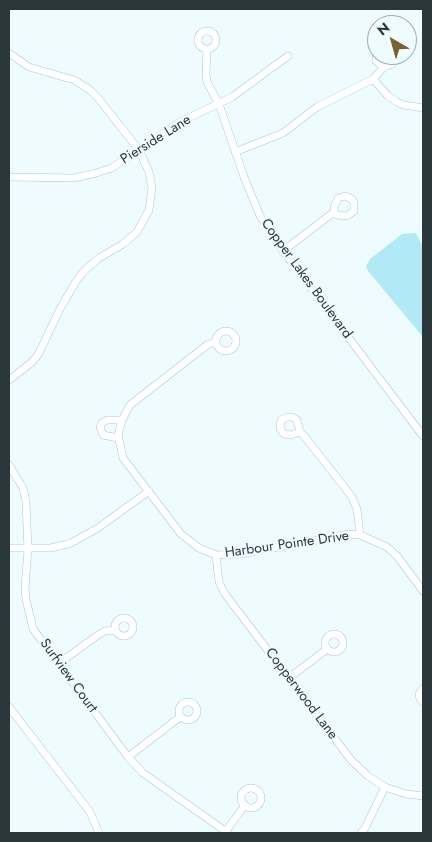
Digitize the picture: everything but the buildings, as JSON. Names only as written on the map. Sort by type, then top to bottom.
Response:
[{"type":"street","name":"Copper Lakes Boulevard","points":[[206,49],[207,82],[219,104],[260,216],[283,251],[423,436]]},
{"type":"street","points":[[9,53],[29,67],[74,80],[90,90],[139,150],[149,172],[152,188],[149,210],[142,224],[131,238],[99,258],[83,272],[60,309],[38,355],[9,380]]},
{"type":"street","name":"Pierside Lane","points":[[9,177],[59,179],[86,176],[112,168],[180,122],[232,96],[288,56]]},
{"type":"street","points":[[235,152],[283,133],[317,108],[373,80],[384,67],[390,65]]},
{"type":"street","points":[[373,80],[388,96],[397,102],[423,108]]},
{"type":"street","points":[[283,251],[334,212]]},
{"type":"street","points":[[122,420],[107,420],[102,423],[100,427],[103,436],[118,438],[122,420],[130,405],[207,345],[215,342]]},
{"type":"street","points":[[300,432],[352,497],[357,509],[360,535]]},
{"type":"street","name":"Harbour Pointe Drive","points":[[118,438],[123,458],[181,534],[199,548],[216,555],[241,554],[349,534],[360,535],[387,547],[397,556],[423,591]]},
{"type":"street","name":"Surfview Court","points":[[9,464],[23,488],[26,502],[28,549],[25,588],[33,629],[128,757],[144,774],[227,832]]},
{"type":"street","points":[[9,548],[61,547],[80,539],[98,528],[149,491]]},
{"type":"street","name":"Copperwood Lane","points":[[216,555],[219,582],[224,594],[351,760],[368,776],[385,787],[406,794],[423,796]]},
{"type":"street","points":[[58,664],[105,631],[115,630]]},
{"type":"street","points":[[289,678],[327,649]]},
{"type":"street","points":[[423,688],[418,694],[423,702]]},
{"type":"street","points":[[9,707],[90,812],[99,833]]},
{"type":"street","points":[[128,757],[180,717]]},
{"type":"street","points":[[361,833],[385,787]]},
{"type":"street","points":[[227,832],[245,805]]},
{"type":"water","points":[[416,233],[423,247],[423,337],[368,271],[366,266],[370,259],[402,234]]}]
